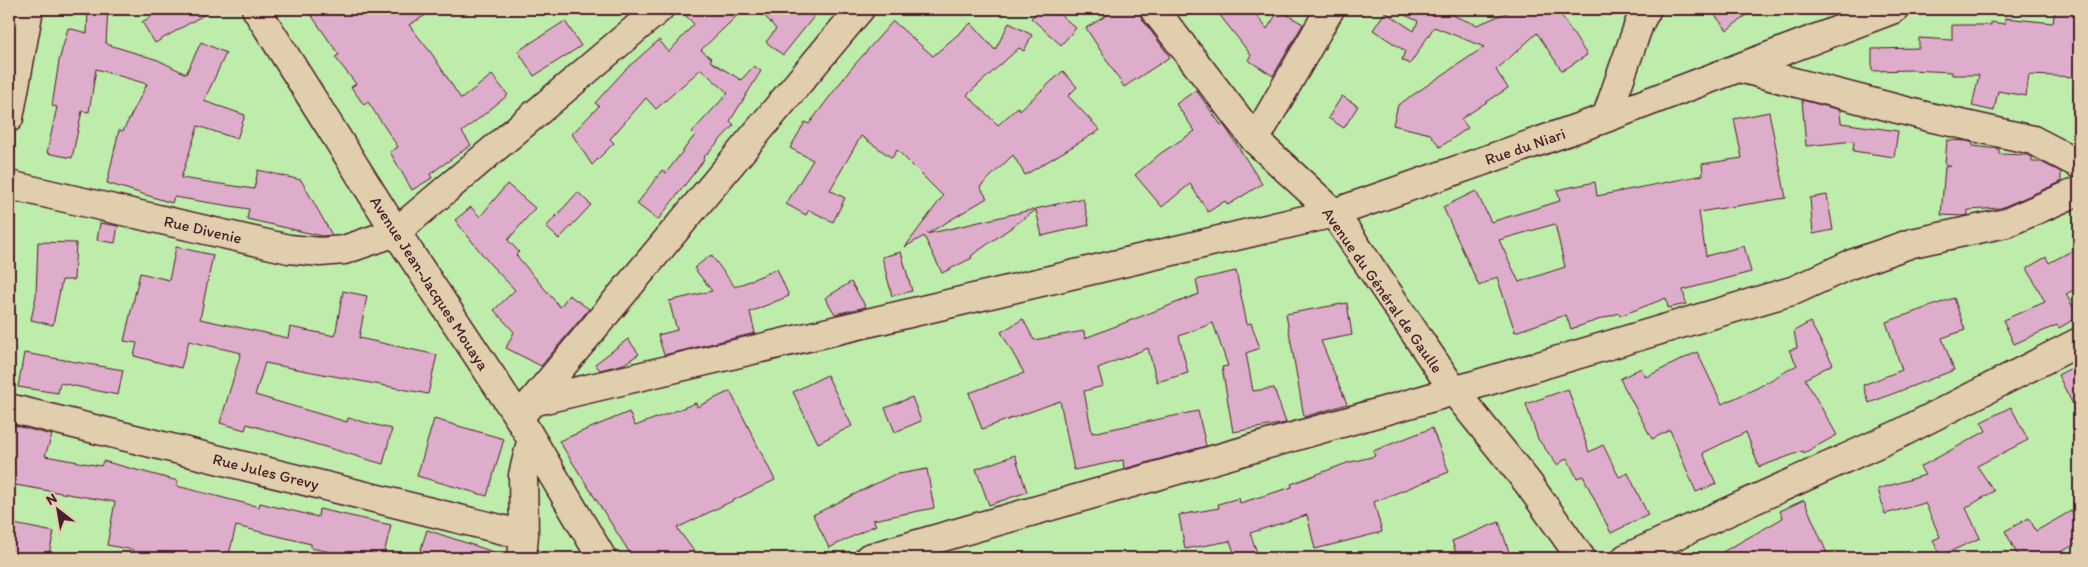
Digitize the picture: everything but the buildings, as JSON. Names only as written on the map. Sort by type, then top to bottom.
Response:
[{"type":"street","points":[[9,118],[29,9]]},
{"type":"street","name":"Avenue Jean-Jacques Mouaya","points":[[256,9],[396,232],[525,410],[531,442],[602,558]]},
{"type":"street","points":[[396,232],[658,9]]},
{"type":"street","points":[[525,410],[860,9]]},
{"type":"street","name":"Avenue du Général de Gaulle","points":[[1154,9],[1255,140],[1334,213],[1454,391],[1528,483],[1581,558]]},
{"type":"street","points":[[1255,140],[1330,9]]},
{"type":"street","name":"Rue du Niari","points":[[525,410],[1334,213],[1606,118],[1894,9]]},
{"type":"street","points":[[1606,118],[1636,14]]},
{"type":"street","points":[[1739,68],[2033,140],[2079,164]]},
{"type":"street","name":"Rue Divenie","points":[[9,185],[289,249],[320,252],[344,250],[396,232]]},
{"type":"street","points":[[869,558],[1454,391],[1795,290],[1849,265],[1912,243],[2006,223],[2079,191]]},
{"type":"street","points":[[1626,558],[1899,434],[2079,342]]},
{"type":"street","name":"Rue Jules Grevy","points":[[9,408],[523,546]]},
{"type":"street","points":[[523,546],[523,475],[531,442]]},
{"type":"green space","points":[[9,9],[2079,9],[2079,558],[9,558]]}]
